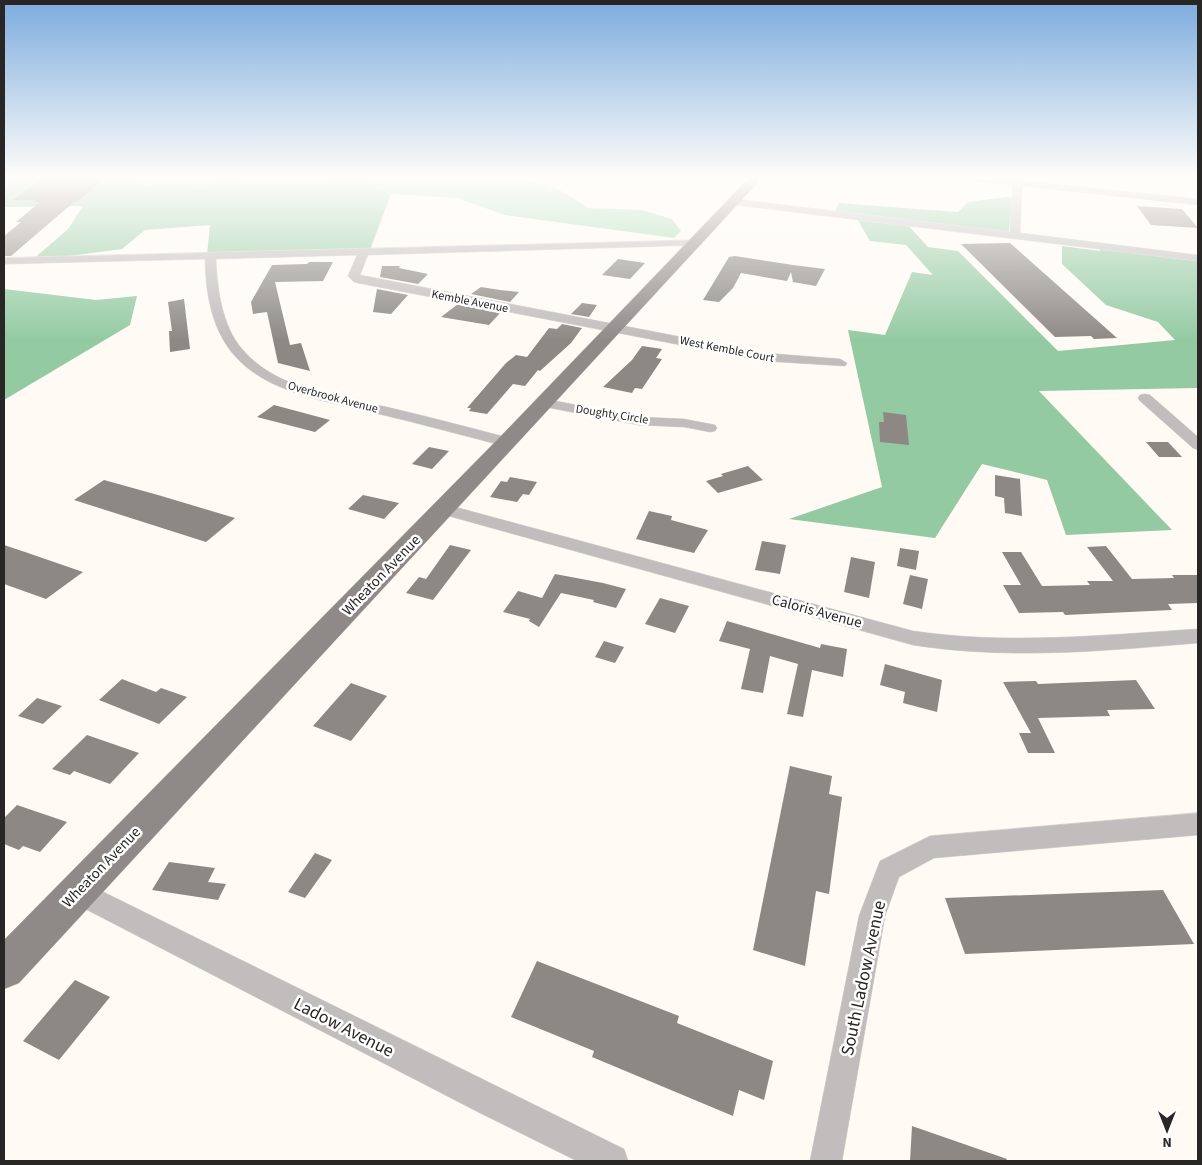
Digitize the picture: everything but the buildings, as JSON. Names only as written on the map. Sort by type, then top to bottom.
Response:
[{"type":"main road","name":"Wheaton Avenue","points":[[4,969],[707,232]]},
{"type":"street","points":[[985,232],[1198,258]]},
{"type":"street","points":[[4,261],[697,243]]},
{"type":"street","name":"Kemble Avenue","points":[[364,251],[354,276],[358,280],[615,329]]},
{"type":"street","name":"Overbrook Avenue","points":[[210,255],[212,277],[224,331],[245,361],[268,377],[324,397],[508,442]]},
{"type":"street","name":"West Kemble Court","points":[[615,329],[764,357],[840,363]]},
{"type":"street","points":[[1145,398],[1198,445]]},
{"type":"street","name":"Doughty Circle","points":[[545,402],[639,421],[684,423],[710,428]]},
{"type":"street","name":"Caloris Avenue","points":[[444,509],[913,638],[942,644],[1053,645],[1198,636]]},
{"type":"street","name":"South Ladow Avenue","points":[[826,1161],[872,916],[889,869],[930,847],[1198,824]]},
{"type":"street","name":"Ladow Avenue","points":[[77,891],[491,1102],[612,1161]]},
{"type":"green space","points":[[64,232],[142,232],[122,249],[31,261]]},
{"type":"green space","points":[[209,232],[377,232],[370,250],[207,255]]},
{"type":"green space","points":[[633,232],[680,232],[674,238]]},
{"type":"green space","points":[[865,232],[915,232],[928,247],[958,251],[1058,351],[1175,340],[1158,322],[1106,305],[1062,264],[1062,246],[1100,251],[1099,246],[1198,257],[1198,388],[1039,391],[1172,530],[1066,535],[1047,480],[982,464],[935,538],[789,519],[882,487],[848,330],[885,335],[912,272],[933,275],[906,245],[870,241]]},
{"type":"green space","points":[[977,232],[1009,232],[1008,236]]},
{"type":"green space","points":[[4,289],[96,300],[137,296],[130,325],[4,400]]}]
